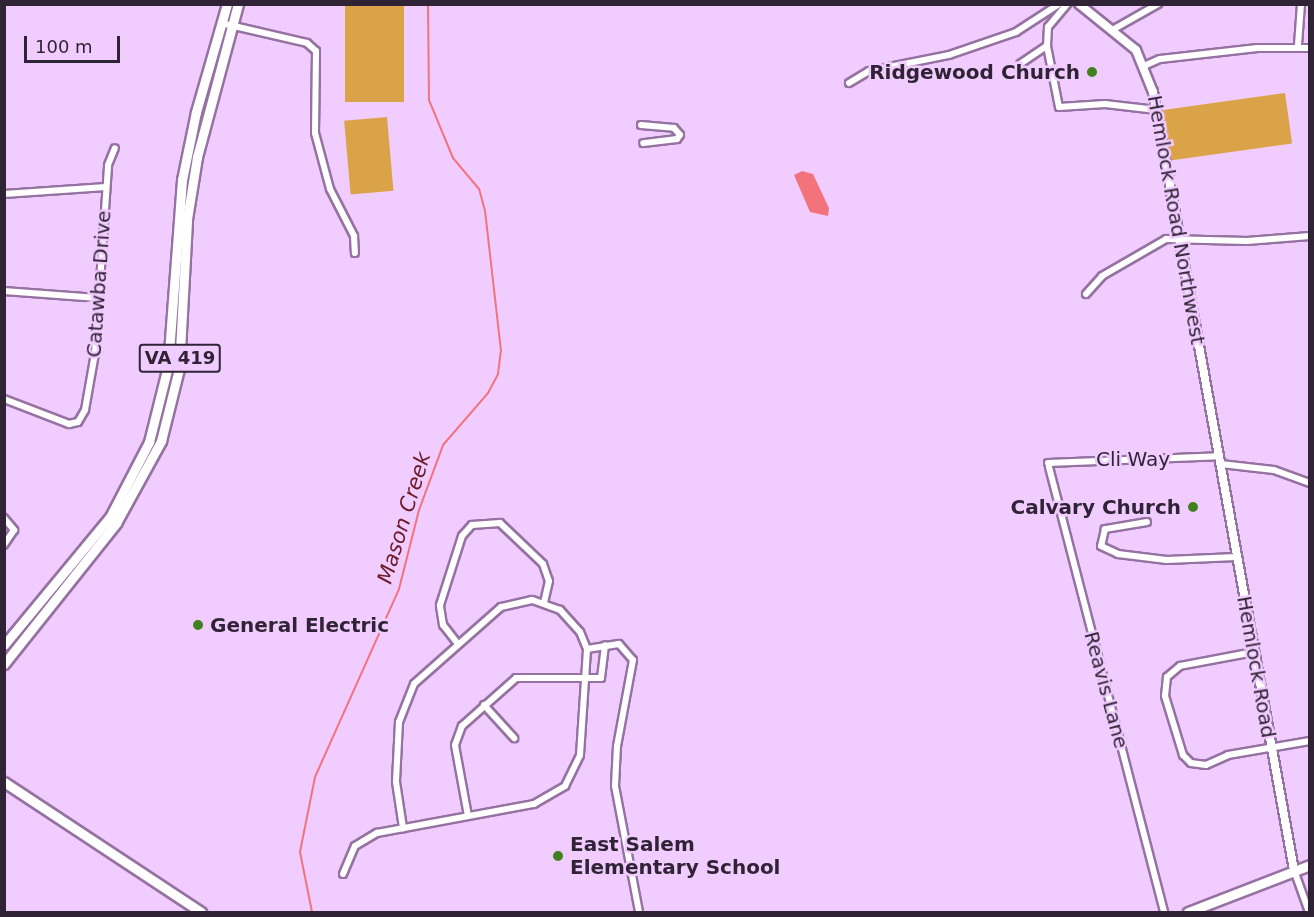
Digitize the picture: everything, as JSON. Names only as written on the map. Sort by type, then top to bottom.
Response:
[{"type":"main road","name":"VA 419","points":[[4,645],[110,517],[149,442],[168,366],[182,180],[227,4]]},
{"type":"main road","name":"VA 419","points":[[4,664],[116,523],[161,441],[179,369],[184,252],[197,157],[238,4]]},
{"type":"main road","points":[[4,782],[201,912]]},
{"type":"main road","points":[[1188,912],[1310,864]]},
{"type":"street","points":[[849,82],[869,71],[948,55],[1016,32],[1059,4]]},
{"type":"street","points":[[1067,4],[1048,27],[1047,46],[1059,107],[1106,104],[1157,110]]},
{"type":"street","name":"Hemlock Road Northwest","points":[[1079,4],[1114,29],[1144,66],[1157,110],[1220,460]]},
{"type":"street","points":[[1114,29],[1158,4]]},
{"type":"street","points":[[1298,45],[1300,4]]},
{"type":"street","points":[[221,23],[307,44],[316,51],[315,133],[330,189],[354,236],[355,253]]},
{"type":"street","points":[[1144,66],[1160,59],[1298,45],[1310,48]]},
{"type":"street","points":[[1020,64],[1047,46]]},
{"type":"street","points":[[641,125],[674,128],[680,135],[677,139],[643,143]]},
{"type":"street","name":"Catawba Drive","points":[[4,399],[69,424],[81,419],[92,382],[106,187],[115,148]]},
{"type":"street","points":[[4,194],[106,187]]},
{"type":"street","points":[[1086,294],[1102,276],[1166,239],[1179,237],[1238,241],[1310,236]]},
{"type":"street","points":[[4,291],[98,298]]},
{"type":"street","name":"Cli Way","points":[[1048,465],[1220,460],[1275,470],[1310,483]]},
{"type":"street","name":"Hemlock Road","points":[[1220,460],[1294,870]]},
{"type":"street","name":"Reavis Lane","points":[[1048,465],[1164,912]]},
{"type":"street","points":[[4,518],[14,530],[4,545]]},
{"type":"street","points":[[1147,522],[1105,529],[1099,538],[1101,546],[1118,554],[1155,559],[1236,557]]},
{"type":"street","points":[[458,644],[443,626],[440,605],[462,536],[472,525],[500,523],[543,564],[549,581],[544,602]]},
{"type":"street","points":[[343,874],[350,853],[362,841],[403,828],[541,802],[565,786],[580,755],[586,680],[587,649],[575,624],[544,602],[522,601],[501,607],[418,680],[402,710],[396,782],[403,828]]},
{"type":"street","points":[[587,649],[605,645],[624,646],[633,660],[617,746],[615,786],[639,912]]},
{"type":"street","points":[[468,816],[456,739],[484,705],[516,678],[586,680],[601,678],[605,671],[605,645]]},
{"type":"street","points":[[1254,652],[1180,666],[1167,677],[1164,691],[1180,751],[1191,763],[1206,765],[1228,755],[1310,741]]},
{"type":"street","points":[[484,705],[514,738]]},
{"type":"street","points":[[1294,870],[1309,912]]},
{"type":"shaded area","points":[[345,5],[404,5],[404,102],[345,102]]},
{"type":"shaded area","points":[[1285,93],[1292,144],[1170,161],[1163,110]]},
{"type":"shaded area","points":[[387,117],[393,191],[351,194],[344,121]]},
{"type":"shaded area","points":[[802,171],[813,174],[829,208],[828,216],[810,212],[794,175]]},
{"type":"waterway","name":"Mason Creek","points":[[312,912],[300,852],[315,777],[399,589],[419,510],[443,445],[488,393],[498,374],[501,351],[485,211],[479,189],[453,158],[429,100],[428,4]]},
{"type":"place","name":"Ridgewood Church","points":[[1092,72]]},
{"type":"place","name":"Calvary Church","points":[[1193,507]]},
{"type":"place","name":"General Electric","points":[[198,625]]},
{"type":"place","name":"East Salem Elementary School","points":[[558,856]]}]
